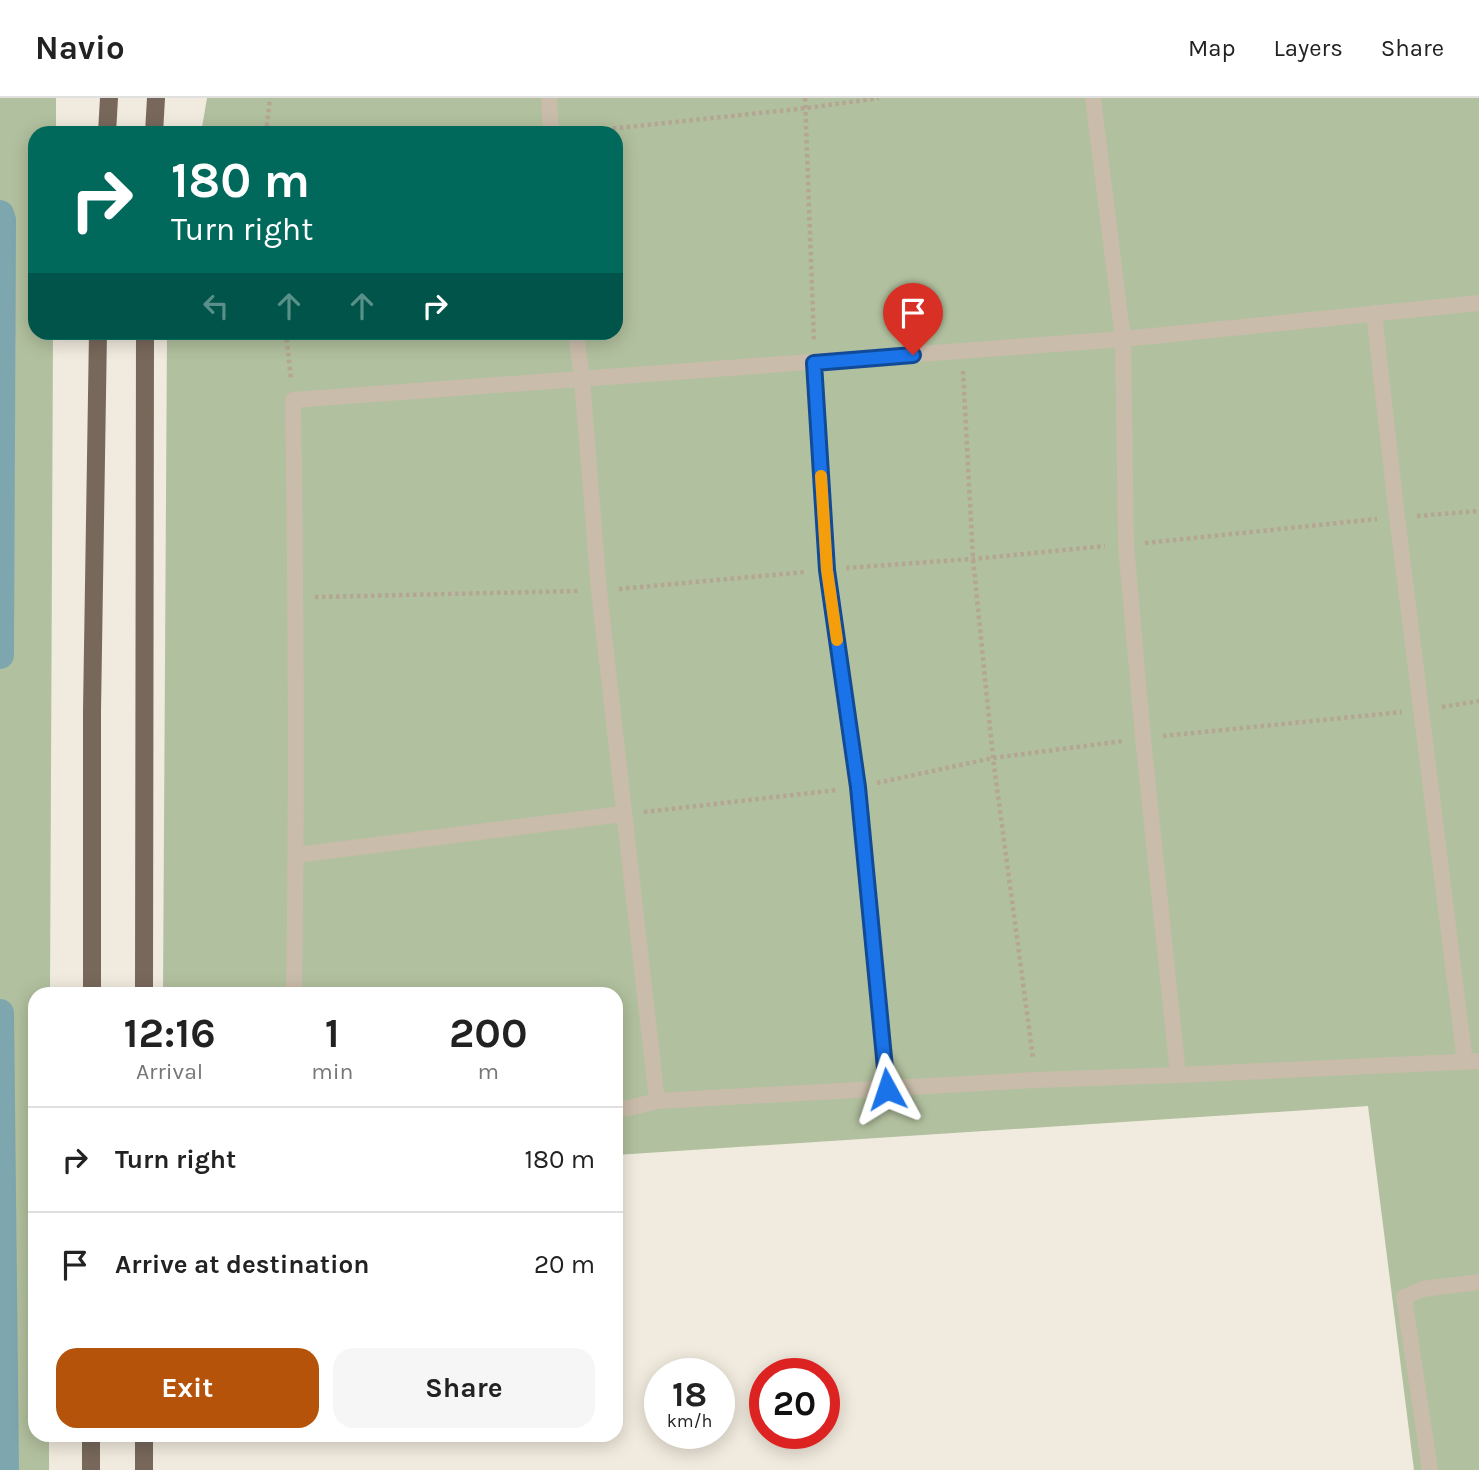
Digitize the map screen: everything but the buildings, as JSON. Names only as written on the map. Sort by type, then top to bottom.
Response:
[{"type":"main road","points":[[107,126],[109,98]]},
{"type":"main road","points":[[154,126],[156,98]]},
{"type":"main road","points":[[92,987],[92,711],[98,340]]},
{"type":"main road","points":[[144,987],[145,340]]},
{"type":"main road","points":[[91,1442],[91,1470]]},
{"type":"main road","points":[[144,1442],[144,1470]]},
{"type":"lane","points":[[549,98],[551,126]]},
{"type":"lane","points":[[1093,98],[1123,339],[1126,545],[1178,1075]]},
{"type":"lane","points":[[294,987],[296,598],[293,400],[1123,339],[1479,303]]},
{"type":"lane","points":[[623,1108],[657,1101],[1036,1080],[1472,1061],[1422,710],[1374,313]]},
{"type":"lane","points":[[577,340],[599,591],[657,1101]]},
{"type":"lane","points":[[814,363],[827,570],[858,787],[887,1089]]},
{"type":"lane","points":[[296,855],[623,814]]},
{"type":"lane","points":[[1430,1470],[1404,1297],[1423,1289],[1479,1282]]},
{"type":"path","points":[[267,126],[270,98]]},
{"type":"path","points":[[806,98],[814,363]]},
{"type":"path","points":[[623,127],[879,98]]},
{"type":"path","points":[[287,340],[293,400]]},
{"type":"path","points":[[962,351],[973,559],[993,758],[1036,1080]]},
{"type":"path","points":[[296,598],[599,591],[1479,511]]},
{"type":"path","points":[[623,814],[858,787],[993,758],[1143,738],[1422,710],[1479,701]]},
{"type":"green space","points":[[0,98],[56,98],[56,126],[28,126],[28,340],[53,340],[50,987],[28,987],[28,1442],[49,1442],[49,1470],[0,1470]]},
{"type":"green space","points":[[207,98],[1479,98],[1479,1470],[1414,1470],[1368,1106],[623,1155],[623,987],[163,987],[167,340],[623,340],[623,126],[202,126]]},
{"type":"waterway","points":[[0,214],[0,655]]},
{"type":"waterway","points":[[0,1013],[5,1470]]},
{"type":"slow traffic","points":[[821,476],[827,570],[837,640]]},
{"type":"route","points":[[887,1089],[858,787],[827,570],[814,363],[913,355]]}]
